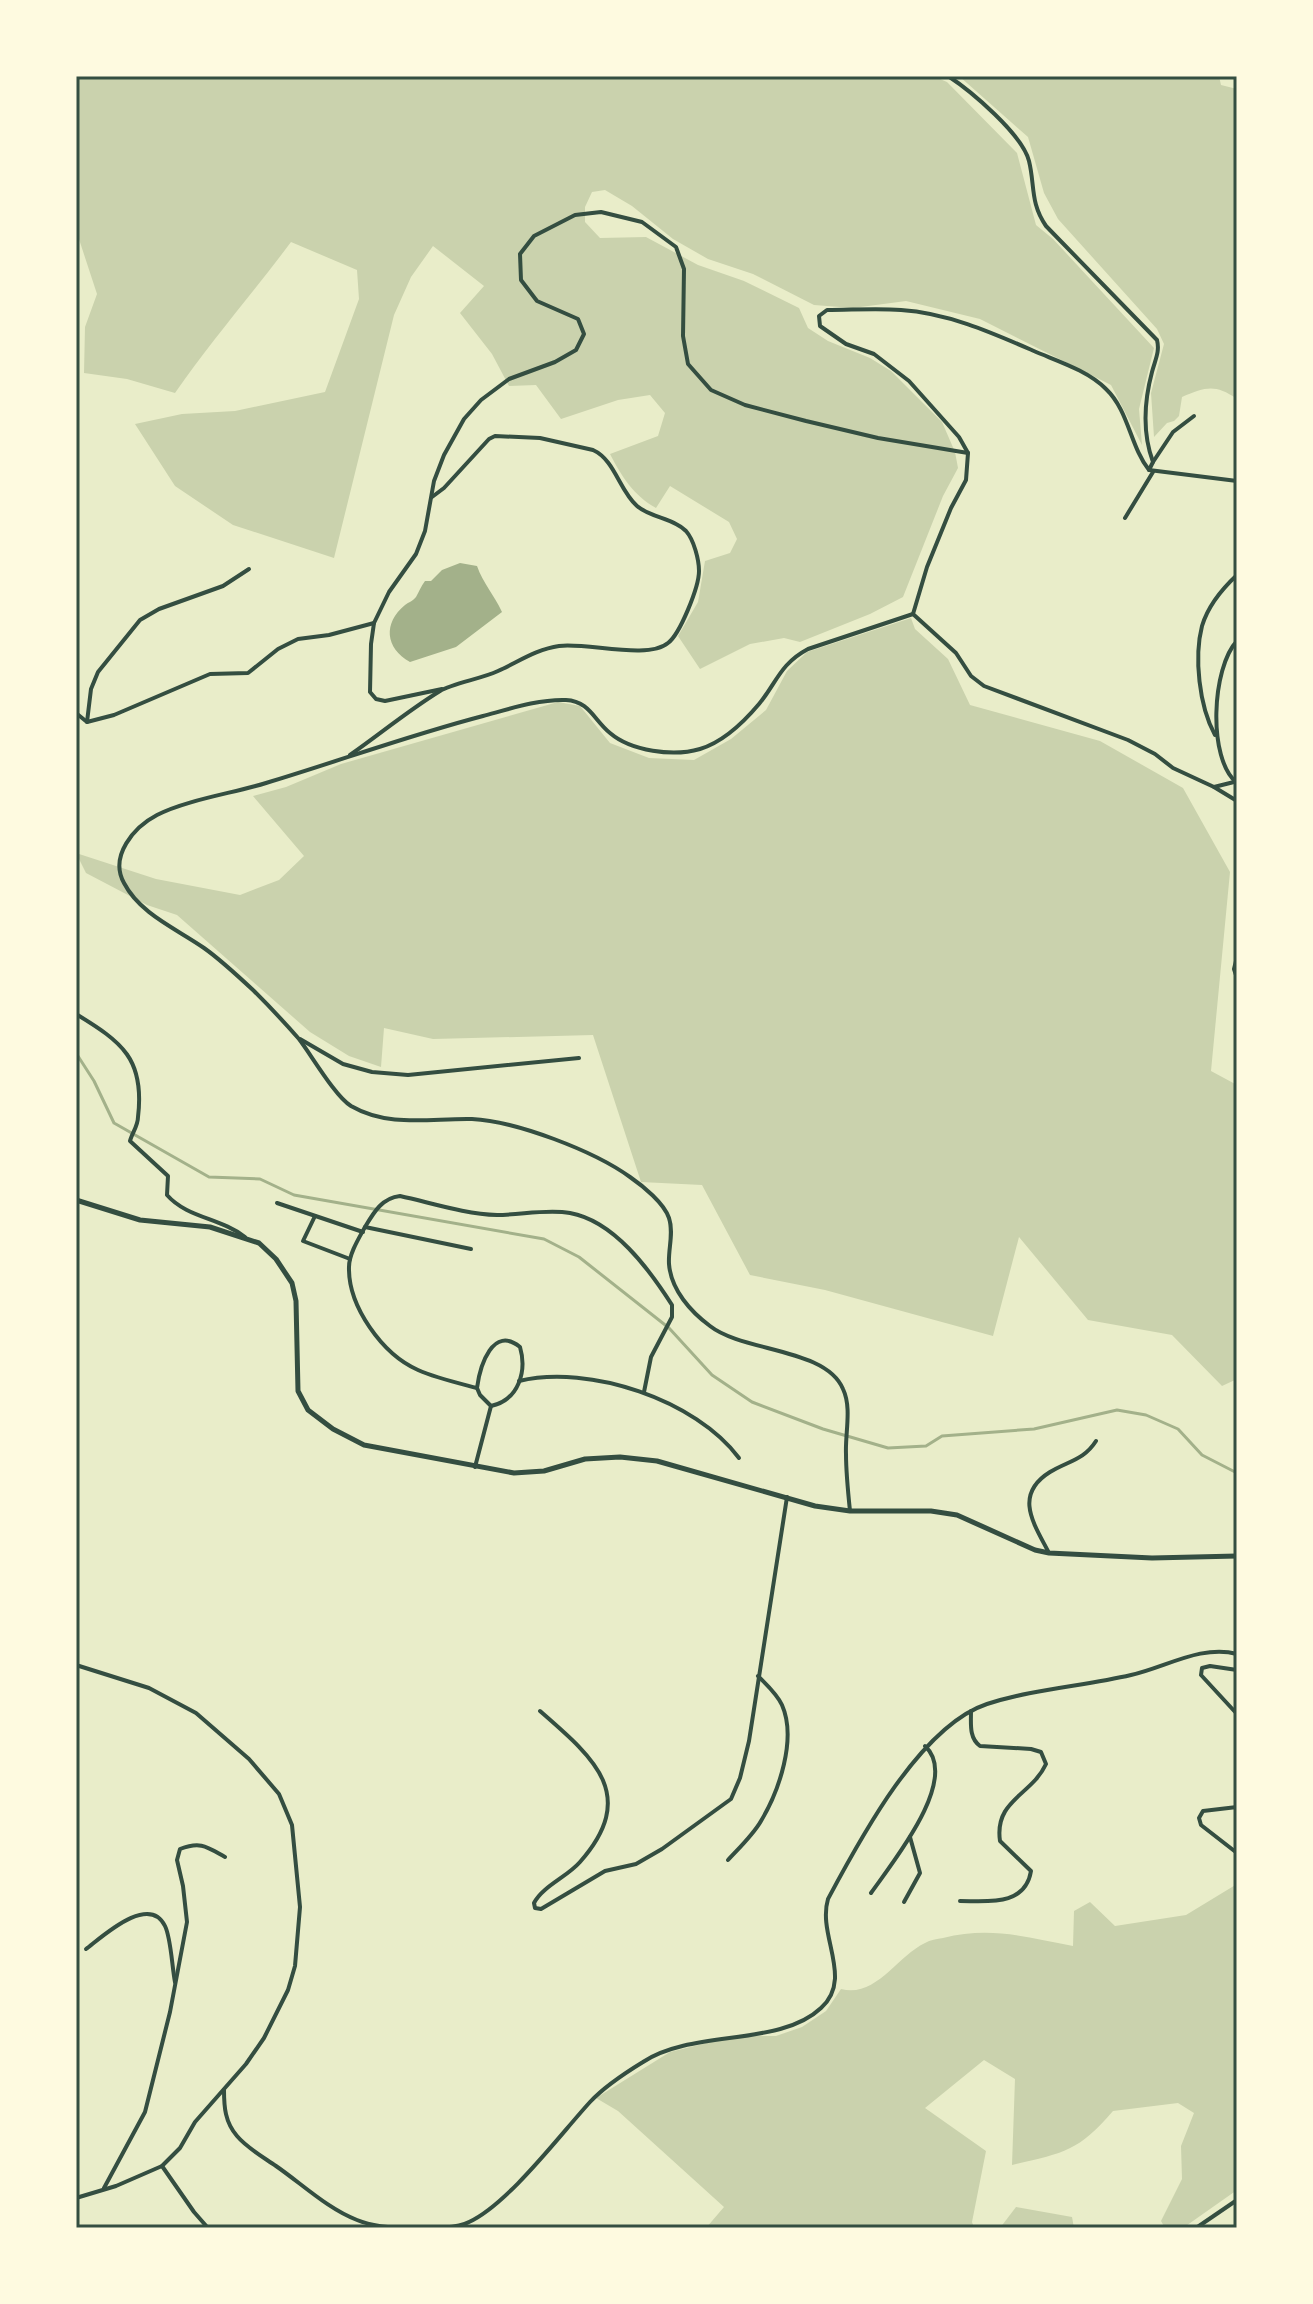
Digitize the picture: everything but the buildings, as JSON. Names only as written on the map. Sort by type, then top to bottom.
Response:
[{"type":"street","points":[[948,76],[1010,130],[1024,148],[1030,163],[1031,190],[1039,216],[1046,226],[1157,340],[1159,348],[1149,387],[1144,426],[1153,462]]},
{"type":"street","points":[[430,498],[444,488],[495,436],[540,438],[600,453],[624,491],[639,508],[675,524],[689,535],[699,572],[695,591],[679,628],[670,642],[656,648],[628,650],[563,645],[544,649],[478,680],[442,689],[385,701],[376,699],[370,692],[374,623],[389,592],[416,554],[425,531],[430,498],[444,455],[464,419],[481,400],[509,379],[555,362],[576,350],[584,334],[578,319],[537,301],[521,280],[520,254],[534,236],[575,215],[601,212],[642,222],[676,247],[684,269],[683,336],[688,364],[711,390],[745,405],[806,421],[878,438],[968,453]]},
{"type":"street","points":[[913,614],[927,567],[966,480],[968,453],[959,437],[909,381],[874,354],[829,334],[820,326],[819,316],[827,310],[902,309],[941,316],[994,334],[1075,369],[1107,389],[1120,408],[1138,456],[1151,471],[1237,481]]},
{"type":"street","points":[[76,338],[76,344]]},
{"type":"street","points":[[1125,518],[1153,462],[1173,432],[1194,416]]},
{"type":"street","points":[[87,722],[91,689],[98,672],[140,620],[159,609],[223,586],[249,569]]},
{"type":"street","points":[[1214,787],[1235,782],[1219,755],[1198,676],[1202,626],[1211,606],[1237,575]]},
{"type":"street","points":[[850,1511],[845,1392],[830,1372],[815,1363],[714,1330],[687,1306],[673,1281],[669,1264],[670,1220],[663,1207],[631,1177],[548,1137],[500,1122],[470,1119],[427,1123],[375,1115],[352,1106],[342,1099],[298,1038],[252,989],[209,951],[143,908],[122,881],[119,862],[126,843],[137,828],[161,813],[461,721],[561,700],[587,706],[608,731],[625,743],[656,751],[687,752],[705,748],[728,735],[761,702],[779,672],[794,656],[913,614]]},
{"type":"street","points":[[913,614],[956,653],[971,676],[984,686],[1128,740],[1173,768],[1237,801]]},
{"type":"street","points":[[87,722],[114,715],[210,674],[248,673],[278,649],[298,639],[329,635],[374,623]]},
{"type":"street","points":[[1215,735],[1222,672],[1237,641]]},
{"type":"street","points":[[347,758],[442,689]]},
{"type":"street","points":[[76,713],[87,722]]},
{"type":"street","points":[[1237,957],[1234,969],[1237,978]]},
{"type":"street","points":[[76,1014],[116,1040],[134,1062],[139,1082],[138,1120],[131,1136],[133,1146],[168,1176],[167,1195],[176,1205],[232,1226],[245,1237]]},
{"type":"street","points":[[298,1038],[343,1064],[372,1072],[408,1075],[579,1058]]},
{"type":"street","points":[[477,1388],[417,1370],[395,1356],[359,1310],[351,1287],[350,1259],[364,1229],[389,1197],[400,1196],[497,1215],[570,1213],[598,1222],[618,1236],[672,1305],[672,1317],[651,1357],[644,1392]]},
{"type":"street","points":[[76,1200],[140,1220],[210,1227],[259,1243],[276,1259],[292,1283],[296,1301],[298,1391],[308,1410],[333,1429],[364,1445],[514,1473],[544,1471],[585,1459],[620,1457],[657,1461],[815,1506],[850,1511],[942,1512],[965,1517],[1035,1550],[1049,1553],[1152,1558],[1237,1556]]},
{"type":"street","points":[[277,1203],[364,1229],[471,1249]]},
{"type":"street","points":[[315,1216],[303,1241],[350,1259]]},
{"type":"street","points":[[502,1339],[512,1341],[520,1347],[524,1368],[507,1401],[491,1406],[477,1388],[486,1357],[493,1344],[502,1339]]},
{"type":"street","points":[[519,1381],[540,1376],[564,1377],[644,1392],[682,1409],[729,1445],[739,1458]]},
{"type":"street","points":[[475,1467],[491,1406]]},
{"type":"street","points":[[1049,1553],[1030,1518],[1027,1504],[1033,1489],[1048,1473],[1089,1452],[1096,1441]]},
{"type":"street","points":[[540,1711],[578,1745],[603,1781],[609,1798],[609,1814],[599,1837],[580,1863],[538,1896],[535,1908],[541,1909],[605,1871],[636,1864],[662,1849],[731,1799],[749,1741],[787,1497]]},
{"type":"street","points":[[439,2228],[468,2223],[498,2203],[592,2100],[646,2059],[721,2038],[772,2032],[809,2018],[823,2007],[835,1989],[836,1976],[824,1911],[828,1899],[893,1790],[925,1746],[949,1725],[983,1705],[1009,1697],[1112,1680],[1213,1652],[1237,1654]]},
{"type":"street","points":[[76,1665],[149,1688],[196,1713],[249,1759],[279,1794],[292,1825],[300,1907],[295,1966],[282,2006],[264,2038],[195,2122],[180,2148],[162,2166],[76,2198]]},
{"type":"street","points":[[1237,1670],[1210,1666],[1202,1668],[1201,1675],[1237,1714]]},
{"type":"street","points":[[728,1860],[761,1822],[777,1787],[785,1754],[788,1728],[783,1706],[758,1676]]},
{"type":"street","points":[[960,1901],[1008,1900],[1025,1888],[1031,1871],[1000,1841],[1000,1821],[1005,1809],[1042,1774],[1046,1764],[1041,1752],[980,1746],[974,1742],[971,1711]]},
{"type":"street","points":[[871,1893],[910,1837],[930,1797],[937,1772],[935,1760],[925,1746]]},
{"type":"street","points":[[1237,1807],[1203,1811],[1199,1818],[1201,1825],[1237,1853]]},
{"type":"street","points":[[904,1902],[920,1873],[910,1837]]},
{"type":"street","points":[[103,2190],[145,2112],[175,1984],[187,1922],[177,1860],[180,1849],[193,1844],[225,1857]]},
{"type":"street","points":[[86,1949],[124,1920],[142,1915],[157,1917],[165,1926],[175,1984]]},
{"type":"street","points":[[224,2090],[224,2111],[228,2122],[237,2137],[261,2155],[334,2208],[358,2221],[412,2228]]},
{"type":"street","points":[[162,2166],[208,2228]]},
{"type":"street","points":[[1196,2228],[1237,2200]]},
{"type":"shaded area","points":[[76,76],[933,76],[947,82],[1017,153],[1036,225],[1053,239],[1154,348],[1139,409],[1142,445],[1111,385],[980,319],[906,301],[853,308],[814,305],[753,274],[708,259],[673,239],[632,206],[605,190],[592,192],[585,207],[585,222],[600,238],[646,237],[698,265],[744,281],[799,308],[808,328],[891,371],[942,422],[955,452],[958,468],[943,496],[903,597],[800,642],[784,638],[750,644],[700,669],[678,636],[698,602],[705,561],[730,553],[737,539],[729,522],[670,486],[656,508],[648,503],[629,485],[610,454],[658,436],[665,413],[650,395],[618,400],[561,419],[536,385],[509,386],[492,354],[460,313],[484,286],[433,246],[411,277],[394,315],[334,558],[233,525],[175,486],[135,424],[182,414],[235,411],[325,392],[359,299],[357,270],[291,242],[175,393],[127,379],[84,373],[85,327],[97,294],[76,230]]},
{"type":"shaded area","points":[[959,76],[1219,76],[1221,85],[1237,89],[1237,399],[1216,389],[1182,397],[1179,416],[1154,437],[1151,393],[1164,344],[1157,329],[1058,219],[1044,193],[1028,137]]},
{"type":"shaded area","points":[[460,563],[477,566],[502,612],[456,647],[410,662],[392,643],[390,627],[393,620],[416,597],[425,581],[431,581],[442,570]]},
{"type":"shaded area","points":[[911,618],[915,629],[948,659],[970,705],[1100,741],[1183,788],[1230,872],[1211,1071],[1237,1085],[1237,1379],[1222,1386],[1172,1335],[1088,1320],[1019,1237],[993,1336],[825,1290],[750,1275],[702,1185],[641,1182],[593,1035],[433,1039],[384,1028],[381,1067],[349,1056],[310,1032],[177,915],[147,905],[86,873],[76,853],[156,879],[240,895],[279,880],[304,856],[253,796],[286,787],[341,764],[558,702],[580,706],[610,743],[649,758],[694,760],[731,739],[766,710],[787,671],[807,652]]},
{"type":"shaded area","points":[[1237,1884],[1237,2190],[1183,2228],[1165,2228],[1161,2221],[1182,2179],[1181,2146],[1194,2113],[1178,2103],[1113,2111],[1090,2135],[1068,2149],[1012,2165],[1015,2079],[984,2060],[925,2108],[986,2151],[972,2222],[974,2228],[706,2228],[724,2207],[618,2111],[596,2098],[670,2052],[735,2036],[776,2036],[802,2027],[826,2011],[841,1989],[865,1988],[914,1949],[929,1941],[992,1933],[1073,1946],[1074,1911],[1090,1902],[1115,1926],[1186,1915]]},
{"type":"shaded area","points":[[1016,2207],[1072,2217],[1074,2228],[1000,2228]]},
{"type":"waterway","points":[[76,1053],[94,1081],[114,1123],[209,1177],[260,1179],[294,1195],[544,1239],[579,1257],[669,1328],[712,1375],[752,1402],[823,1429],[888,1448],[926,1446],[942,1436],[1034,1429],[1117,1410],[1146,1415],[1178,1429],[1202,1455],[1237,1473]]}]
